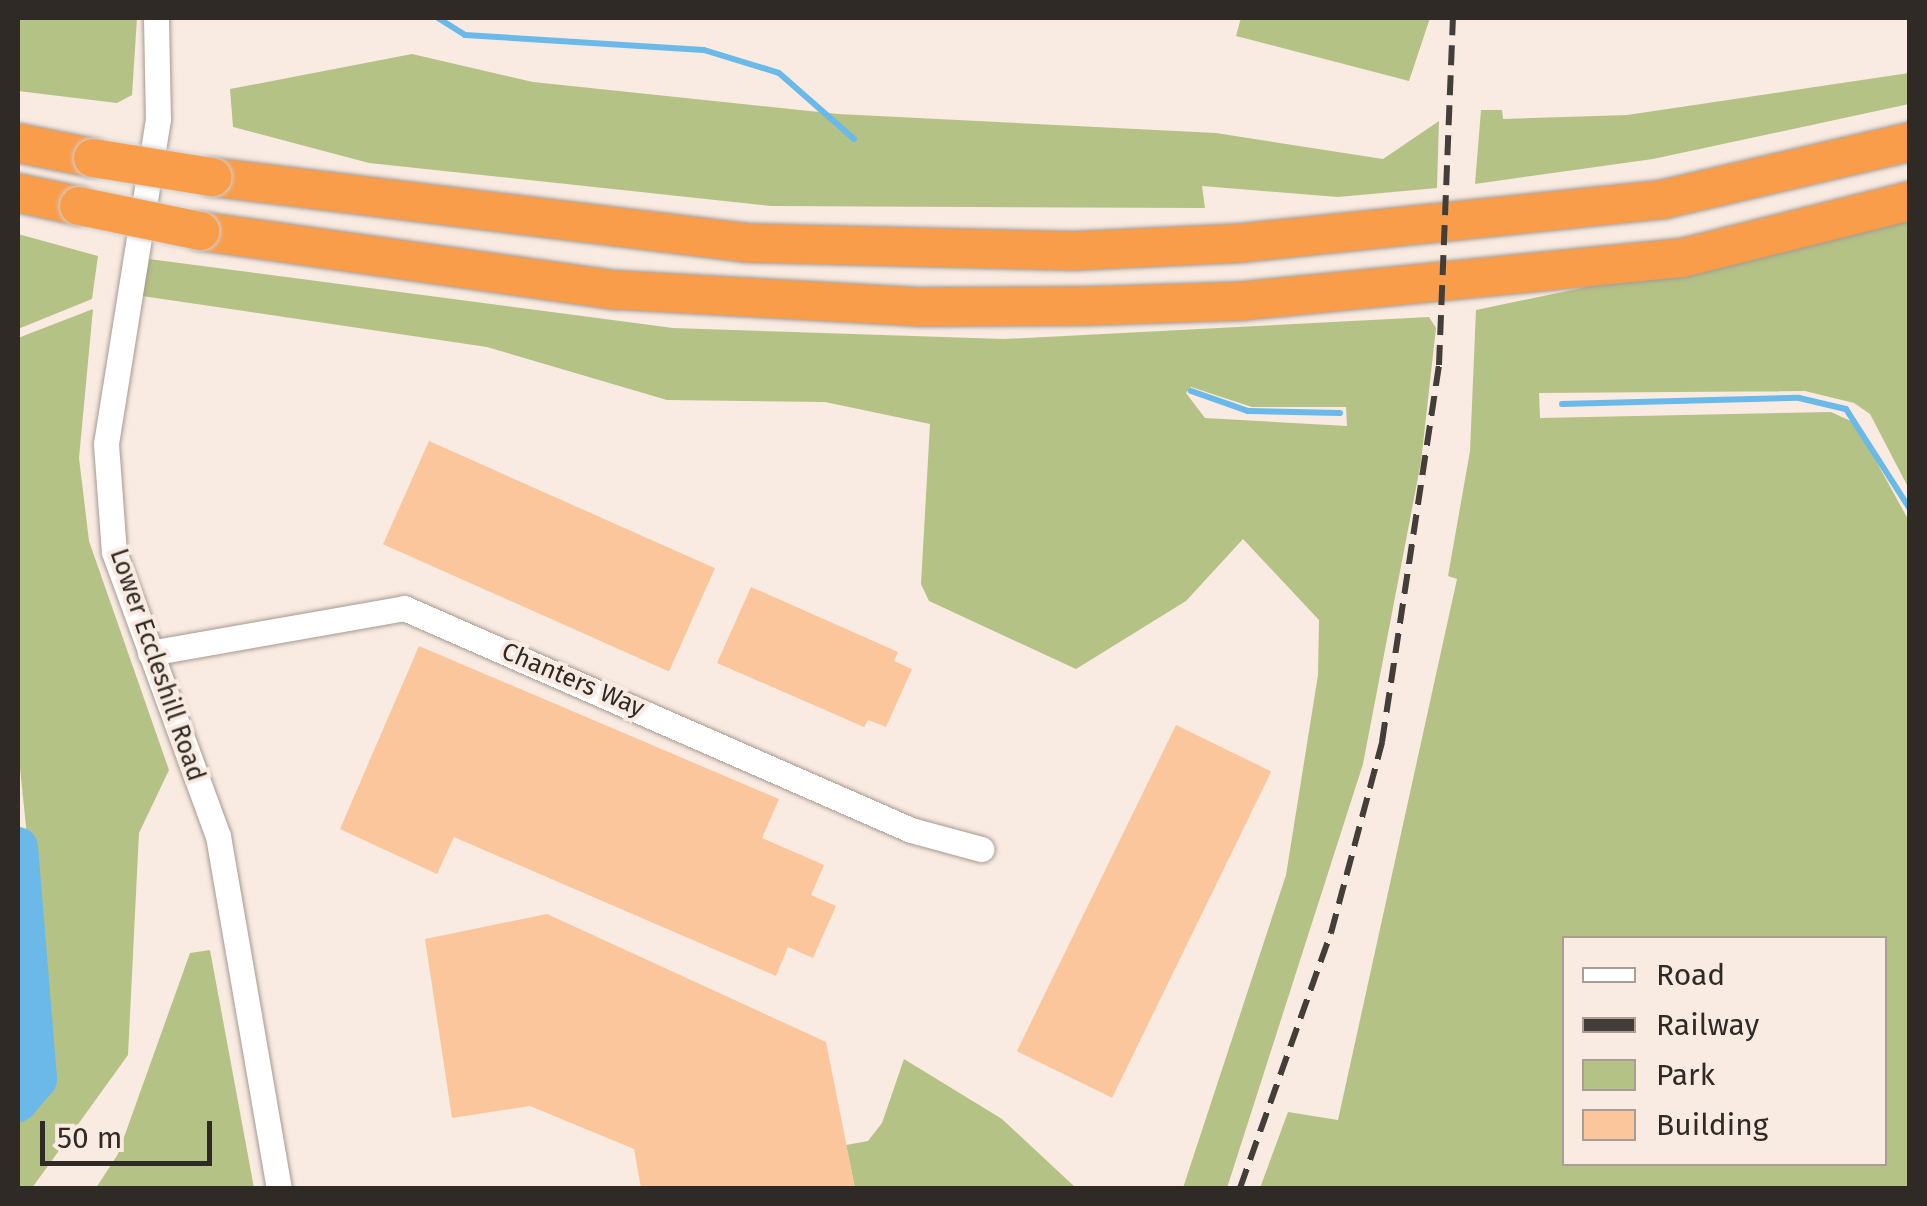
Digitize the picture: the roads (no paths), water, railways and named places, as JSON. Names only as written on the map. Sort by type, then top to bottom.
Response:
[{"type":"highway","points":[[18,143],[212,178],[747,244],[1073,250],[1242,244],[1665,199],[1910,142]]},
{"type":"highway","points":[[18,193],[200,231],[618,290],[919,307],[1242,300],[1682,258],[1910,201]]},
{"type":"street","name":"Lower Eccleshill Road","points":[[156,18],[158,119],[106,444],[114,552],[218,836],[279,1188]]},
{"type":"street","name":"Chanters Way","points":[[150,653],[404,608],[910,830],[981,849]]},
{"type":"waterway","points":[[438,18],[465,35],[704,50],[779,73],[854,139]]},
{"type":"waterway","points":[[1191,391],[1248,411],[1340,413]]},
{"type":"waterway","points":[[1562,404],[1799,398],[1846,409],[1910,509]]},
{"type":"waterway","points":[[18,847],[37,1079],[18,1102]]},
{"type":"railway","points":[[1240,1188],[1331,933],[1382,742],[1439,365],[1453,18]]}]
